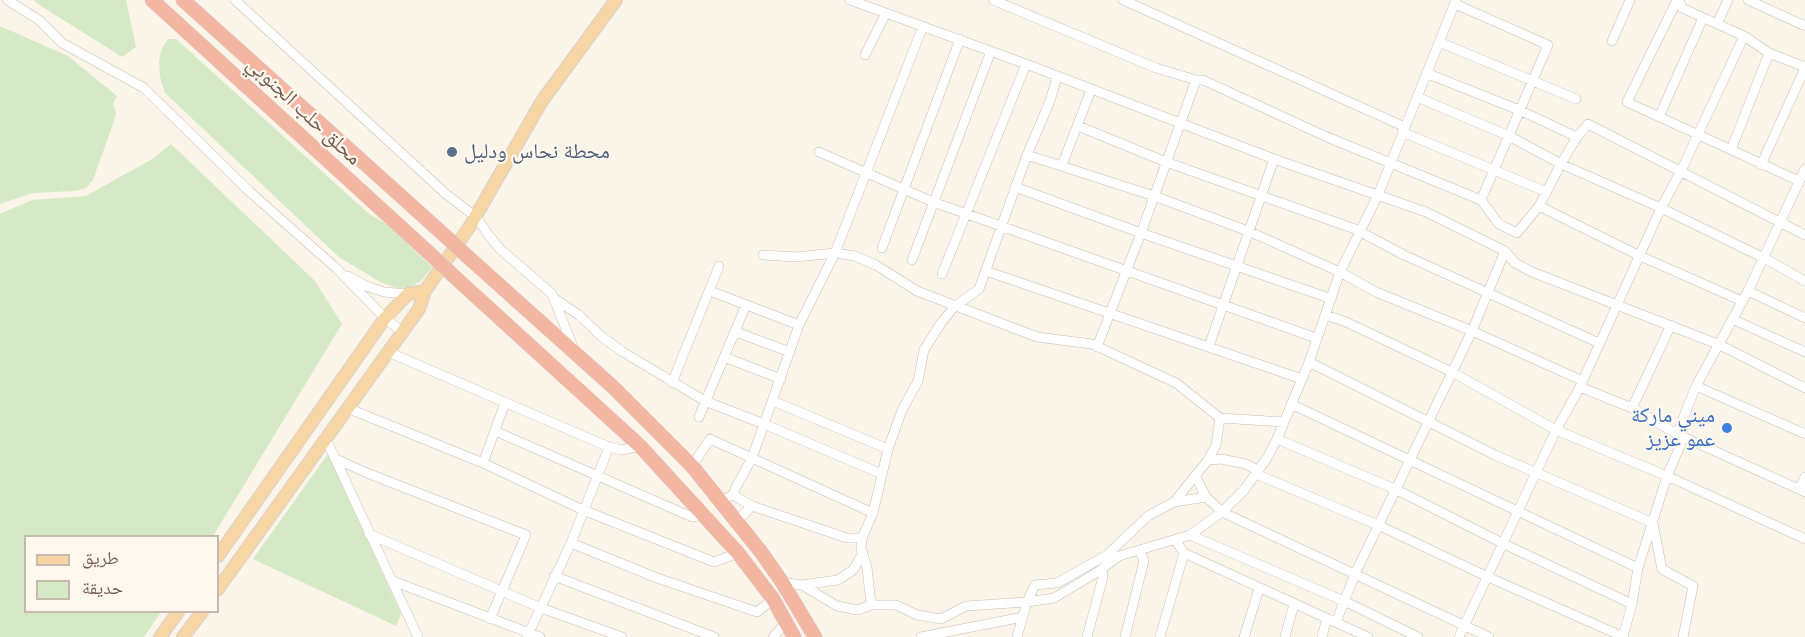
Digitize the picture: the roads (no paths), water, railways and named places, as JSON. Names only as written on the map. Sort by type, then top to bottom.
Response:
[{"type":"highway","name":"محلق حلب الجنوبي","points":[[152,0],[640,446],[738,553],[773,599],[794,637]]},
{"type":"highway","name":"محلق حلب الجنوبي","points":[[183,0],[579,356],[727,498],[737,521],[782,582],[814,637]]},
{"type":"main road","points":[[219,588],[422,304],[424,291],[476,217],[542,101],[616,0]]},
{"type":"main road","points":[[219,555],[385,318],[408,294],[424,291]]},
{"type":"main road","points":[[160,637],[177,613]]},
{"type":"main road","points":[[183,637],[201,613]]},
{"type":"street","points":[[7,0],[39,20],[62,43],[144,88],[250,192],[336,268],[402,332]]},
{"type":"street","points":[[235,0],[438,186],[476,217],[495,243],[548,290],[556,302],[567,336],[579,356]]},
{"type":"street","points":[[850,0],[960,39],[1274,159],[1426,212],[1504,251],[1515,263],[1532,272],[1720,345],[1805,388]]},
{"type":"street","points":[[993,0],[1156,68],[1203,80],[1327,137],[1481,200],[1499,224],[1517,233],[1539,206],[1577,137],[1588,124],[1805,235]]},
{"type":"street","points":[[1123,0],[1403,130],[1547,192]]},
{"type":"street","points":[[1611,41],[1630,0]]},
{"type":"street","points":[[1717,24],[1728,0]]},
{"type":"street","points":[[1748,0],[1768,4],[1805,26]]},
{"type":"street","points":[[802,585],[837,606],[858,610],[871,605],[896,605],[917,615],[941,619],[966,606],[1054,598],[1119,556],[1190,536],[1222,512],[1245,490],[1277,439],[1309,362],[1340,272],[1378,195],[1456,2],[1548,45],[1481,200]]},
{"type":"street","points":[[1761,165],[1805,67],[1769,53],[1744,36],[1703,18],[1681,2],[1627,102],[1731,150],[1800,186]]},
{"type":"street","points":[[865,55],[886,13]]},
{"type":"street","points":[[1659,117],[1703,18]]},
{"type":"street","points":[[862,538],[847,538],[727,498],[752,458],[799,325],[835,253],[923,26]]},
{"type":"street","points":[[1459,637],[1556,430],[1581,384],[1661,208],[1681,171],[1744,36]]},
{"type":"street","points":[[882,248],[960,39]]},
{"type":"street","points":[[1439,42],[1576,99]]},
{"type":"street","points":[[912,260],[991,51]]},
{"type":"street","points":[[1731,150],[1769,53]]},
{"type":"street","points":[[942,274],[1026,64]]},
{"type":"street","points":[[1426,73],[1519,110],[1577,137]]},
{"type":"street","points":[[871,605],[867,567],[862,553],[862,538],[873,513],[888,449],[902,410],[918,381],[924,350],[955,306],[979,289],[1057,77]]},
{"type":"street","points":[[1097,347],[1142,233],[1196,80]]},
{"type":"street","points":[[1062,165],[1091,90]]},
{"type":"street","points":[[1418,97],[1509,136],[1561,164],[1661,208],[1764,258],[1805,281]]},
{"type":"street","points":[[1078,126],[1166,162],[1360,232],[1404,255],[1599,343]]},
{"type":"street","points":[[819,152],[965,214],[1316,338]]},
{"type":"street","points":[[1027,155],[1154,196],[1248,231],[1340,272],[1376,292],[1472,331],[1632,408],[1677,434],[1802,491],[1805,477]]},
{"type":"street","points":[[1209,346],[1274,159]]},
{"type":"street","points":[[1208,460],[1221,459],[1246,464],[1257,472],[1623,637],[1638,568],[1667,476],[1681,444],[1677,434],[1696,386],[1748,291],[1800,186],[1805,169]]},
{"type":"street","points":[[1015,187],[1326,297],[1332,297]]},
{"type":"street","points":[[1539,206],[1640,256],[1742,301]]},
{"type":"street","points":[[1322,637],[1344,601],[1378,525],[1397,490],[1472,331],[1504,251]]},
{"type":"street","points":[[763,255],[796,257],[835,253],[855,256],[876,265],[917,291],[1037,337],[1092,344],[1176,382],[1220,418],[1284,422]]},
{"type":"street","points":[[672,383],[719,266]]},
{"type":"street","points":[[336,268],[366,286],[384,292],[408,294]]},
{"type":"street","points":[[986,271],[1302,379]]},
{"type":"street","points":[[710,291],[799,325]]},
{"type":"street","points":[[1748,291],[1805,318]]},
{"type":"street","points":[[544,324],[555,315],[556,302]]},
{"type":"street","points":[[556,302],[579,315],[602,337],[623,352],[705,401],[882,474]]},
{"type":"street","points":[[699,417],[746,305]]},
{"type":"street","points":[[1325,315],[1344,321],[1452,372],[1556,430],[1667,476],[1805,538]]},
{"type":"street","points":[[1732,319],[1805,351]]},
{"type":"street","points":[[1632,408],[1671,325]]},
{"type":"street","points":[[736,332],[789,352]]},
{"type":"street","points":[[388,352],[609,447],[622,450],[640,446]]},
{"type":"street","points":[[724,357],[781,379]]},
{"type":"street","points":[[1309,362],[1428,422],[1537,473],[1653,523]]},
{"type":"street","points":[[1696,386],[1805,434]]},
{"type":"street","points":[[773,401],[888,449]]},
{"type":"street","points":[[483,463],[505,403]]},
{"type":"street","points":[[1291,404],[1638,568]]},
{"type":"street","points":[[347,408],[483,463],[648,538],[714,562],[738,553]]},
{"type":"street","points":[[1174,502],[1208,460],[1215,445],[1220,418]]},
{"type":"street","points":[[495,430],[692,517],[705,515]]},
{"type":"street","points":[[325,437],[419,636]]},
{"type":"street","points":[[692,466],[710,439],[873,513]]},
{"type":"street","points":[[1277,439],[1397,490],[1504,544],[1632,604]]},
{"type":"street","points":[[528,635],[571,543],[609,447]]},
{"type":"street","points":[[336,459],[526,536],[490,619]]},
{"type":"street","points":[[1196,477],[1206,497],[1222,512],[1489,637]]},
{"type":"street","points":[[1017,637],[1027,602],[1035,585],[1057,583],[1107,555],[1148,516],[1174,502],[1206,497]]},
{"type":"street","points":[[737,521],[752,506]]},
{"type":"street","points":[[1653,523],[1662,569],[1692,586],[1683,637]]},
{"type":"street","points":[[369,534],[541,608],[622,637]]},
{"type":"street","points":[[1190,536],[1344,601],[1418,637]]},
{"type":"street","points":[[1176,541],[1184,553],[1331,620],[1354,634],[1368,637]]},
{"type":"street","points":[[571,543],[657,578],[757,612],[773,599]]},
{"type":"street","points":[[1125,637],[1144,561],[1140,551]]},
{"type":"street","points":[[782,582],[802,585],[838,580],[853,570],[862,553]]},
{"type":"street","points":[[1160,637],[1184,553]]},
{"type":"street","points":[[1088,637],[1103,577],[1102,569]]},
{"type":"street","points":[[554,576],[714,637]]},
{"type":"street","points":[[393,581],[528,635],[540,637]]},
{"type":"street","points":[[1244,637],[1259,589]]},
{"type":"street","points":[[1285,637],[1294,604]]},
{"type":"street","points":[[921,637],[1023,617]]},
{"type":"street","points":[[773,637],[786,623]]},
{"type":"place","name":"محطة نحاس ودليل","points":[[452,152]]},
{"type":"place","name":"ميني ماركة عمو عزيز","points":[[1727,428]]}]
